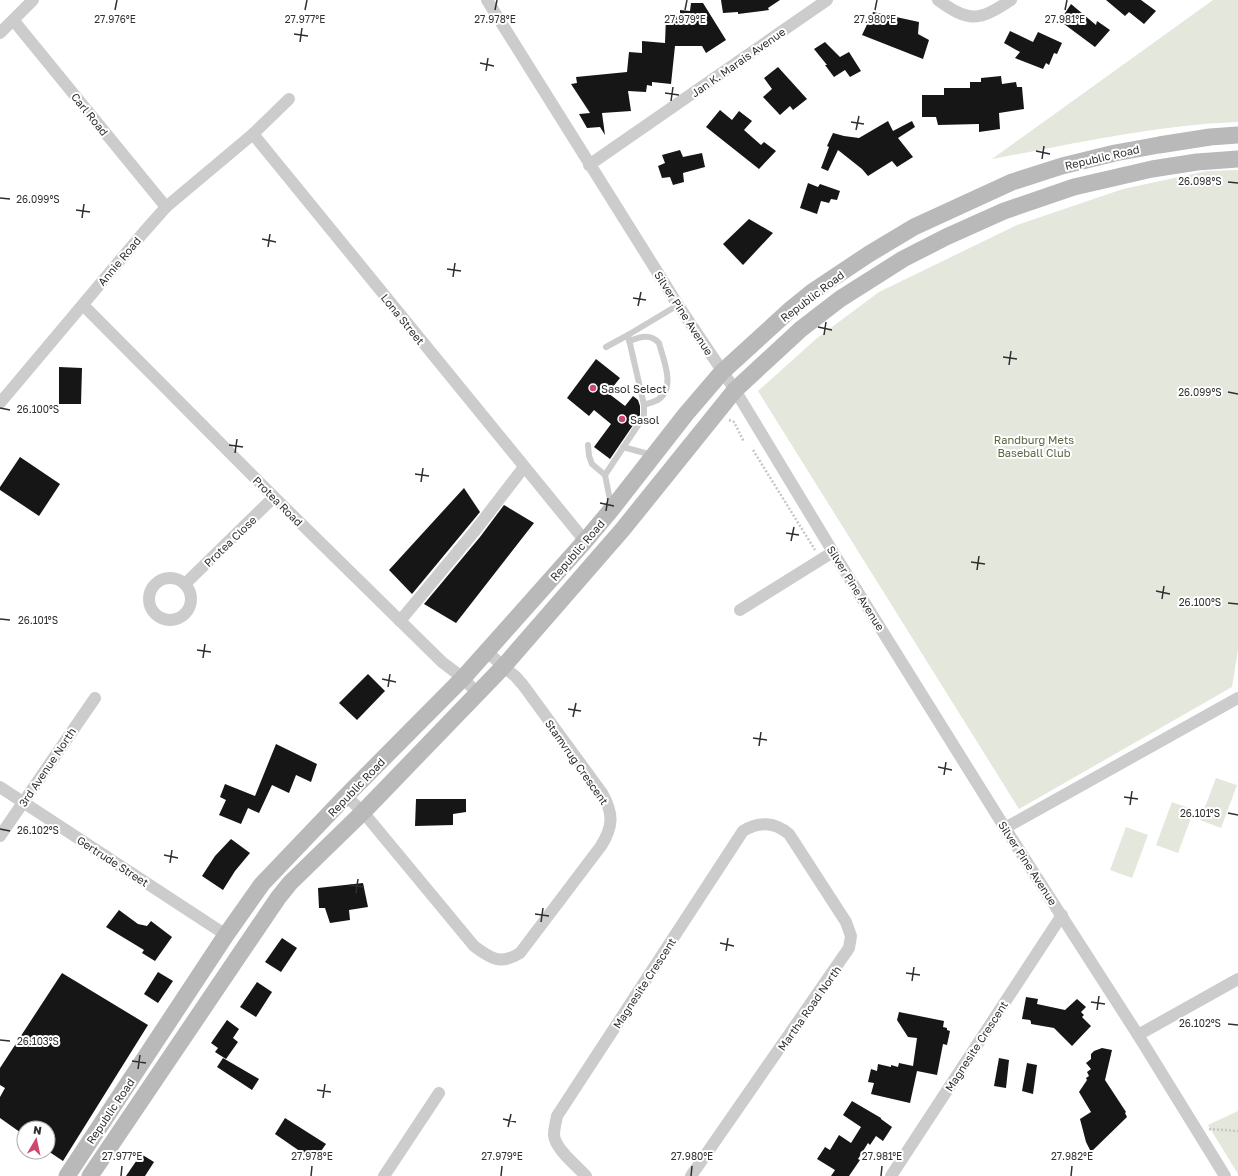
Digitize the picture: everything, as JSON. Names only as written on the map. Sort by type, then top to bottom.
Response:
[{"type":"main road","name":"Republic Road","points":[[67,1176],[226,935],[262,884],[487,652],[585,541],[686,414],[722,372],[791,309],[812,292],[869,254],[914,227],[1012,182],[1062,166],[1100,157],[1159,145],[1210,137],[1238,135]]},
{"type":"main road","name":"Republic Road","points":[[90,1176],[278,898],[299,873],[363,812],[503,667],[618,534],[735,390],[801,329],[840,299],[904,259],[957,231],[1027,202],[1104,179],[1152,169],[1197,162],[1238,159]]},
{"type":"street","points":[[0,33],[14,21],[33,0]]},
{"type":"street","name":"Silver Pine Avenue","points":[[487,0],[678,305],[735,390],[833,552],[1138,1035],[1225,1176]]},
{"type":"street","name":"Jan K. Marais Avenue","points":[[589,165],[827,0]]},
{"type":"street","points":[[938,0],[953,11],[966,17],[981,16],[997,10],[1011,0]]},
{"type":"street","name":"Carl Road","points":[[14,21],[166,207]]},
{"type":"street","points":[[254,134],[289,99]]},
{"type":"street","name":"Annie Road","points":[[0,403],[166,207],[254,134]]},
{"type":"street","name":"Lona Street","points":[[254,134],[585,541]]},
{"type":"street","name":"Protea Road","points":[[83,305],[274,497],[442,662],[463,678],[477,693]]},
{"type":"street","points":[[400,621],[469,538],[524,467]]},
{"type":"street","name":"Protea Close","points":[[185,584],[274,497]]},
{"type":"street","points":[[740,610],[833,552]]},
{"type":"street","name":"Stamvrug Crescent","points":[[346,796],[363,812],[474,946],[487,956],[496,959],[504,960],[512,958],[520,953],[607,837],[611,814],[602,793],[528,691],[516,677],[487,652]]},
{"type":"street","name":"3rd Avenue North","points":[[0,836],[94,698]]},
{"type":"street","points":[[1006,828],[1238,698]]},
{"type":"street","name":"Gertrude Street","points":[[0,787],[226,935]]},
{"type":"street","name":"Magnesite Crescent","points":[[586,1176],[557,1146],[554,1136],[557,1116],[743,831],[750,827],[765,824],[778,826],[789,834]]},
{"type":"street","name":"Martha Road North","points":[[691,1176],[849,948],[851,936],[846,922],[789,834]]},
{"type":"street","name":"Magnesite Crescent","points":[[891,1176],[1062,915]]},
{"type":"street","points":[[1138,1035],[1238,978]]},
{"type":"street","points":[[384,1176],[439,1093]]},
{"type":"lane","points":[[606,347],[628,338],[678,305]]},
{"type":"lane","points":[[628,338],[647,336],[659,343],[667,376],[666,389],[663,396],[644,405]]},
{"type":"lane","points":[[605,475],[642,421],[645,411],[628,338]]},
{"type":"lane","points":[[588,445],[588,456],[592,464],[605,475],[611,510]]},
{"type":"lane","points":[[623,447],[654,456]]},
{"type":"path","points":[[728,419],[734,422],[744,442]]},
{"type":"path","points":[[753,450],[817,552]]},
{"type":"path","points":[[1195,1128],[1238,1131]]},
{"type":"green space","points":[[1213,0],[1238,0],[1238,122],[1145,131],[992,159]]},
{"type":"green space","name":"Randburg Mets Baseball Club","points":[[1238,170],[1238,650],[1232,687],[1019,809],[758,391],[816,339],[879,292],[1017,225],[1123,189],[1207,171]]},
{"type":"green space","points":[[1216,778],[1237,785],[1221,828],[1200,820]]},
{"type":"green space","points":[[1172,802],[1194,810],[1178,853],[1156,845]]},
{"type":"green space","points":[[1126,827],[1148,835],[1132,878],[1110,870]]},
{"type":"green space","points":[[1238,1111],[1238,1174],[1208,1125]]},
{"type":"building","points":[[721,0],[780,0],[768,8],[769,10],[738,14],[738,12],[723,13]]},
{"type":"building","points":[[1106,0],[1141,0],[1156,11],[1144,24],[1129,12],[1125,16]]},
{"type":"building","points":[[691,3],[703,3],[726,40],[706,53],[702,46],[675,46],[671,84],[652,82],[652,86],[647,85],[646,92],[628,91],[631,111],[602,113],[605,135],[600,127],[587,128],[579,114],[590,113],[571,84],[577,83],[576,77],[627,72],[629,52],[642,53],[642,41],[665,43],[666,16],[680,16],[680,10],[690,11]]},
{"type":"building","points":[[1071,4],[1096,25],[1097,21],[1110,30],[1095,47],[1060,21]]},
{"type":"building","points":[[873,12],[919,22],[918,34],[929,40],[923,59],[862,35]]},
{"type":"building","points":[[1010,31],[1033,42],[1038,32],[1062,43],[1057,54],[1054,53],[1049,65],[1046,63],[1043,69],[1015,58],[1020,52],[1004,43]]},
{"type":"building","points":[[825,42],[840,57],[849,52],[861,71],[850,77],[845,70],[834,77],[825,65],[827,65],[814,49]]},
{"type":"building","points":[[778,67],[807,99],[793,110],[790,106],[780,115],[763,97],[772,89],[764,78]]},
{"type":"building","points":[[1001,76],[1002,84],[1016,82],[1017,87],[1022,87],[1024,109],[999,113],[1000,129],[979,132],[979,124],[938,125],[936,117],[922,117],[922,95],[944,95],[944,88],[970,88],[970,82],[981,82],[981,78]]},
{"type":"building","points":[[720,110],[732,120],[739,111],[752,121],[744,130],[761,145],[764,142],[776,151],[759,169],[706,127]]},
{"type":"building","points":[[888,121],[893,131],[912,121],[915,127],[898,138],[913,157],[897,167],[892,161],[868,176],[862,169],[838,150],[828,171],[821,168],[829,147],[827,146],[833,133],[859,138]]},
{"type":"building","points":[[680,150],[683,157],[702,153],[705,167],[683,173],[684,182],[673,185],[670,177],[662,178],[658,166],[665,163],[662,155]]},
{"type":"building","points":[[808,183],[818,187],[820,184],[840,191],[837,200],[831,199],[829,203],[821,201],[817,214],[800,208]]},
{"type":"building","points":[[749,219],[773,233],[743,265],[723,244]]},
{"type":"building","points":[[596,359],[620,378],[608,393],[625,406],[633,396],[638,400],[640,406],[640,415],[610,459],[594,447],[611,424],[594,410],[589,416],[567,398]]},
{"type":"building","points":[[59,367],[82,368],[81,404],[59,404]]},
{"type":"building","points":[[20,457],[60,484],[39,516],[0,490],[0,487]]},
{"type":"building","points":[[464,488],[480,512],[412,594],[389,570]]},
{"type":"building","points":[[504,505],[534,523],[456,623],[424,604],[480,537]]},
{"type":"building","points":[[368,674],[385,691],[357,720],[339,703]]},
{"type":"building","points":[[276,744],[317,764],[311,782],[296,775],[289,793],[272,785],[259,813],[248,808],[241,824],[219,815],[226,800],[220,797],[225,784],[255,796]]},
{"type":"building","points":[[416,799],[466,799],[466,812],[453,814],[453,825],[415,826]]},
{"type":"building","points":[[231,839],[250,853],[235,871],[223,890],[202,876],[215,856]]},
{"type":"building","points":[[363,883],[368,907],[349,910],[350,920],[330,923],[325,908],[319,908],[318,888]]},
{"type":"building","points":[[119,910],[138,924],[147,926],[151,921],[172,937],[155,961],[142,953],[144,950],[106,927]]},
{"type":"building","points":[[282,938],[297,948],[281,972],[265,962]]},
{"type":"building","points":[[158,972],[173,981],[158,1003],[144,994]]},
{"type":"building","points":[[62,973],[148,1025],[63,1161],[56,1156],[56,1120],[16,1120],[16,1129],[0,1118],[0,1097],[5,1088],[0,1085],[0,1068]]},
{"type":"building","points":[[257,982],[272,992],[256,1017],[240,1007]]},
{"type":"building","points":[[1026,997],[1038,999],[1037,1004],[1065,1010],[1077,999],[1086,1007],[1081,1012],[1084,1015],[1082,1017],[1091,1026],[1072,1046],[1054,1028],[1031,1024],[1030,1020],[1022,1019]]},
{"type":"building","points":[[899,1012],[944,1021],[943,1027],[950,1031],[947,1045],[943,1044],[937,1075],[917,1071],[910,1103],[871,1094],[874,1083],[868,1082],[871,1069],[877,1071],[878,1064],[891,1067],[891,1065],[898,1067],[899,1063],[913,1066],[917,1038],[908,1037],[897,1020]]},
{"type":"building","points":[[227,1020],[239,1029],[233,1038],[238,1042],[226,1059],[215,1052],[218,1048],[211,1043]]},
{"type":"building","points":[[1102,1048],[1112,1050],[1105,1080],[1126,1112],[1127,1117],[1091,1152],[1086,1142],[1080,1119],[1091,1112],[1079,1092],[1087,1080],[1086,1078],[1089,1076],[1087,1072],[1091,1069],[1086,1063],[1091,1059],[1091,1054],[1094,1051]]},
{"type":"building","points":[[223,1058],[259,1079],[252,1090],[217,1067]]},
{"type":"building","points":[[999,1058],[1009,1060],[1006,1088],[994,1086]]},
{"type":"building","points":[[1027,1063],[1037,1065],[1033,1094],[1022,1091]]},
{"type":"building","points":[[852,1101],[881,1118],[892,1127],[883,1141],[876,1136],[870,1145],[868,1143],[858,1159],[860,1160],[849,1176],[831,1176],[835,1170],[817,1159],[825,1147],[830,1150],[839,1135],[851,1143],[861,1127],[843,1115]]},
{"type":"building","points":[[285,1118],[326,1144],[314,1161],[275,1134]]},
{"type":"building","points":[[141,1154],[154,1162],[145,1176],[126,1176]]},
{"type":"place","name":"Sasol Select","points":[[593,388]]},
{"type":"place","name":"Sasol","points":[[622,419]]}]
